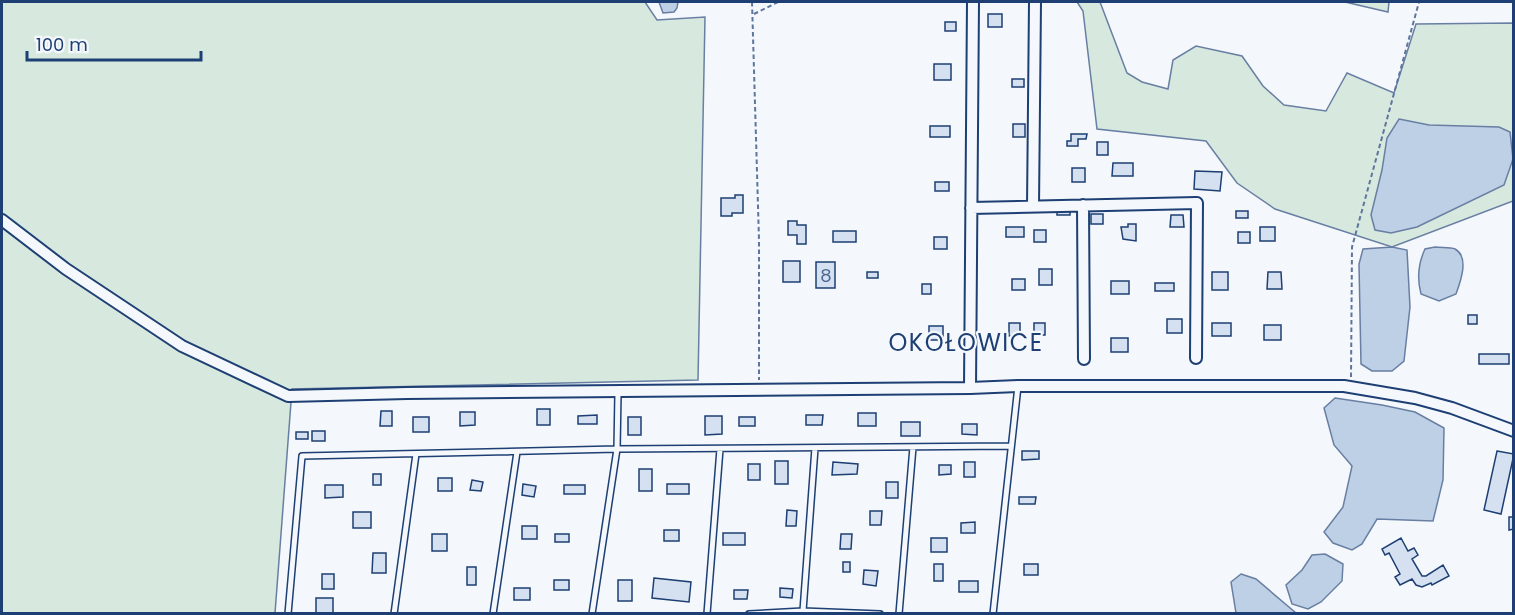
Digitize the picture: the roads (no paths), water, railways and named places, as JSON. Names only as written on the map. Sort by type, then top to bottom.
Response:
[{"type":"street","points":[[970,388],[973,2]]},
{"type":"street","points":[[1032,206],[1035,2]]},
{"type":"street","points":[[971,208],[1197,203],[1196,358]]},
{"type":"street","points":[[1083,205],[1084,359]]},
{"type":"street","points":[[2,220],[66,268],[182,346],[288,396],[1018,386],[1351,387],[1415,398],[1452,408],[1514,431]]},
{"type":"lane","points":[[993,614],[1018,386]]},
{"type":"lane","points":[[592,614],[617,449],[618,393]]},
{"type":"lane","points":[[288,614],[302,456],[617,449],[1011,446]]},
{"type":"lane","points":[[899,614],[913,447]]},
{"type":"lane","points":[[707,614],[720,448]]},
{"type":"lane","points":[[804,611],[815,448]]},
{"type":"lane","points":[[493,614],[517,452]]},
{"type":"lane","points":[[394,614],[416,454]]},
{"type":"lane","points":[[749,614],[804,611],[880,614]]},
{"type":"water","points":[[659,2],[678,2],[674,12],[663,13]]},
{"type":"water","points":[[1399,119],[1429,125],[1499,127],[1510,132],[1513,159],[1504,185],[1417,227],[1391,233],[1375,230],[1371,215],[1387,138]]},
{"type":"water","points":[[1392,247],[1407,250],[1410,307],[1404,361],[1392,371],[1372,371],[1361,364],[1359,264],[1363,249]]},
{"type":"water","points":[[1435,247],[1455,249],[1460,253],[1463,264],[1456,294],[1439,301],[1421,294],[1419,283],[1420,266],[1425,249]]},
{"type":"water","points":[[1335,398],[1415,412],[1444,428],[1443,480],[1433,521],[1377,519],[1362,544],[1352,550],[1333,543],[1324,532],[1343,507],[1352,466],[1334,445],[1324,408]]},
{"type":"water","points":[[1325,554],[1343,564],[1342,581],[1321,602],[1308,609],[1292,604],[1286,585],[1302,570],[1312,555]]},
{"type":"water","points":[[1241,574],[1256,579],[1296,613],[1236,613],[1231,582]]},
{"type":"district","name":"OKOŁOWICE","points":[[966,342]]}]
